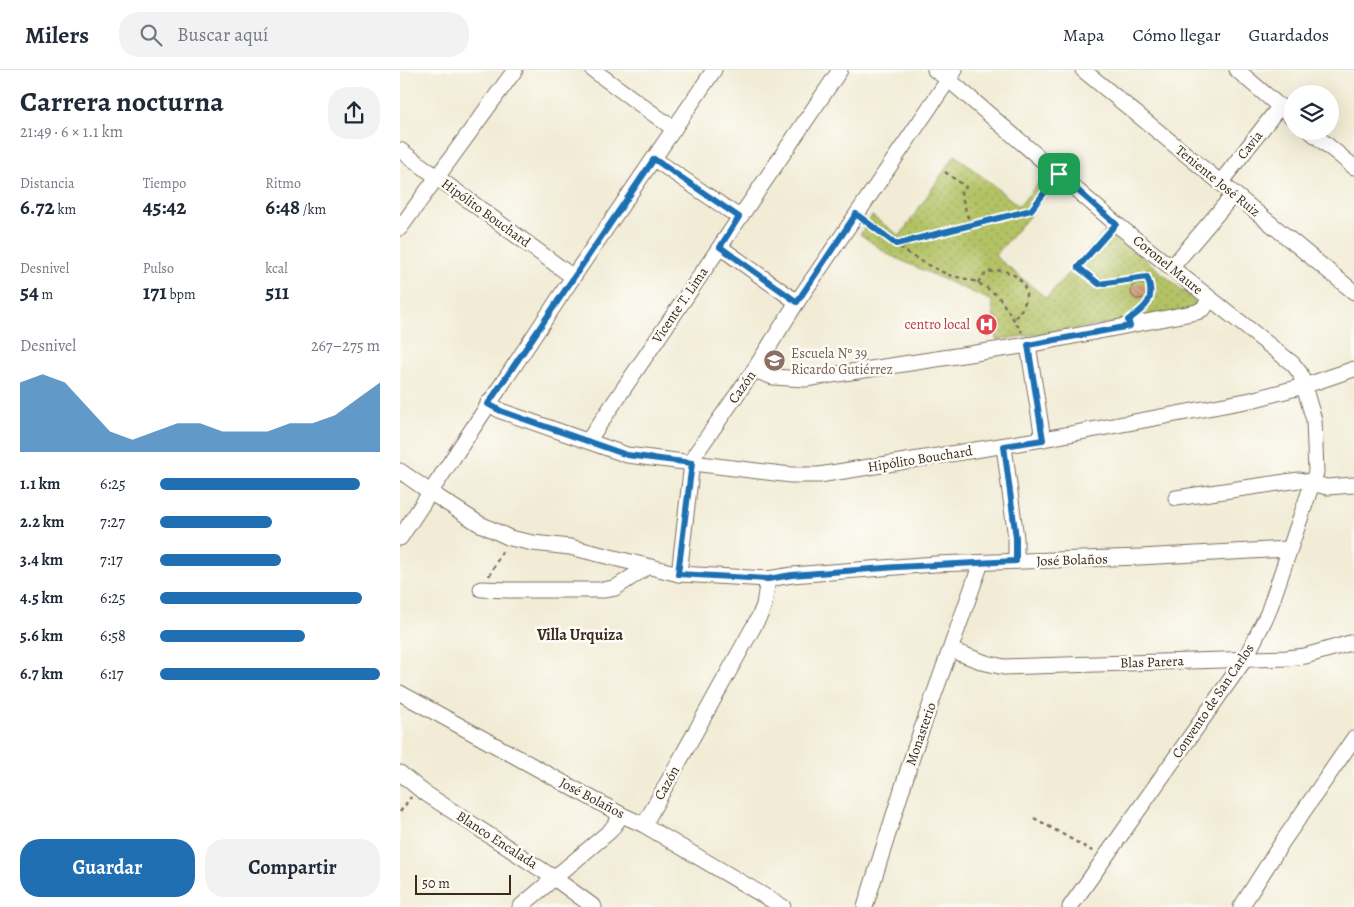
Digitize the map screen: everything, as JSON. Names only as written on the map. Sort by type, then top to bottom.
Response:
[{"type":"street","points":[[400,228],[515,70]]},
{"type":"street","points":[[593,70],[674,129]]},
{"type":"street","points":[[400,538],[573,277],[714,70]]},
{"type":"street","name":"Vicente T. Lima","points":[[588,442],[840,70]]},
{"type":"street","name":"Coronel Maure","points":[[934,70],[952,75],[1116,224],[1293,364],[1300,373],[1304,386]]},
{"type":"street","name":"Teniente José Ruiz","points":[[1083,70],[1354,292]]},
{"type":"street","points":[[1237,70],[1284,110]]},
{"type":"street","name":"Cazón","points":[[678,574],[692,463],[696,453],[754,370],[856,214],[952,75]]},
{"type":"street","name":"Cavia","points":[[1220,183],[1280,106]]},
{"type":"street","points":[[1321,140],[1354,167]]},
{"type":"street","name":"Hipólito Bouchard","points":[[400,150],[573,277]]},
{"type":"street","points":[[654,159],[739,217]]},
{"type":"street","points":[[1172,267],[1234,194]]},
{"type":"street","points":[[720,247],[797,302]]},
{"type":"street","points":[[754,370],[773,376],[805,379],[1028,345],[1197,312],[1204,308],[1210,298]]},
{"type":"street","points":[[1028,345],[1043,440]]},
{"type":"street","name":"Hipólito Bouchard","points":[[488,404],[501,411],[627,455],[791,475],[819,475],[1043,440],[1267,397],[1354,369]]},
{"type":"street","name":"Convento de San Carlos","points":[[1070,907],[1245,659],[1268,613],[1316,472],[1314,420],[1304,386]]},
{"type":"street","points":[[1004,446],[1016,538],[1016,561]]},
{"type":"street","name":"José Bolaños","points":[[400,470],[478,523],[510,538],[533,543],[570,547],[678,574],[768,579],[792,575],[897,567],[1157,557],[1289,548]]},
{"type":"street","points":[[1176,498],[1292,481],[1327,487],[1354,485]]},
{"type":"street","name":"Monasterio","points":[[865,907],[915,748],[980,563]]},
{"type":"street","points":[[481,589],[603,590],[615,588],[647,567]]},
{"type":"street","name":"Cazón","points":[[644,825],[760,616],[764,605],[768,579]]},
{"type":"street","name":"Blas Parera","points":[[951,650],[986,663],[1004,667],[1245,659],[1271,660],[1305,656],[1354,642]]},
{"type":"street","name":"José Bolaños","points":[[400,693],[622,815],[644,825],[783,907]]},
{"type":"street","points":[[1241,907],[1283,841],[1354,738]]},
{"type":"street","name":"Blanco Encalada","points":[[400,773],[422,792],[554,878],[594,907]]},
{"type":"street","points":[[520,907],[610,831],[622,815]]},
{"type":"path","points":[[945,172],[966,187],[961,193],[970,225]]},
{"type":"path","points":[[896,244],[1031,210],[1059,174]]},
{"type":"path","points":[[856,214],[926,264],[949,275],[978,283],[998,296],[1014,319],[1028,345]]},
{"type":"path","points":[[1116,224],[1078,267],[1099,284],[1147,277],[1152,294],[1150,300],[1138,313],[1128,320],[1130,326]]},
{"type":"path","points":[[978,283],[988,273],[1003,270],[1015,275],[1025,288],[1027,299],[1023,308],[1014,319]]},
{"type":"path","points":[[481,589],[510,538]]},
{"type":"path","points":[[1034,818],[1104,858]]},
{"type":"green space","points":[[955,155],[1019,206],[1046,174],[1057,184],[995,256],[1046,298],[1108,228],[1195,301],[1196,304],[1190,312],[996,340],[992,301],[889,255],[860,234],[872,216],[900,236]]},
{"type":"building","points":[[1139,283],[1145,285],[1147,291],[1145,297],[1139,299],[1133,297],[1131,291],[1133,285]]},
{"type":"place","name":"centro local","points":[[986,324]]},
{"type":"place","name":"Escuela Nº 39 Ricardo Gutiérrez","points":[[775,361]]},
{"type":"district","name":"Villa Urquiza","points":[[580,635]]},
{"type":"route","points":[[654,159],[739,217],[720,247],[797,302],[856,214],[896,244],[1031,210],[1059,174],[1116,224],[1078,267],[1099,284],[1147,277],[1152,288],[1152,294],[1150,300],[1138,313],[1128,320],[1130,326],[1028,345],[1043,440],[1004,446],[1016,538],[1016,561],[935,564],[792,575],[768,579],[678,574],[692,463],[627,455],[501,411],[488,404],[654,159]]}]
